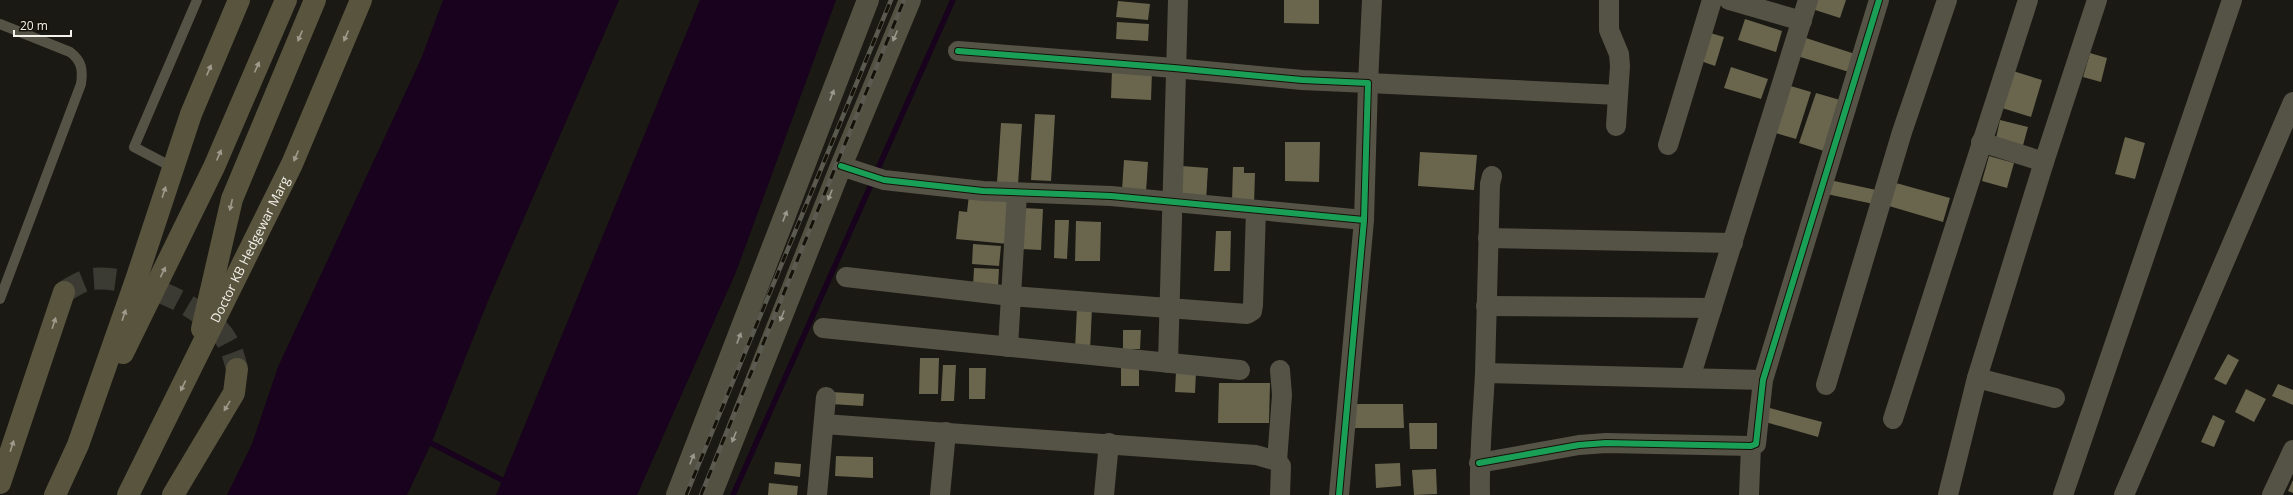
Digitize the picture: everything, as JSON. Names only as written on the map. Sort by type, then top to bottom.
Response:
[{"type":"highway","points":[[78,445],[136,280],[190,114],[239,0]]},
{"type":"highway","points":[[55,495],[214,167],[286,0]]},
{"type":"highway","points":[[195,362],[232,199],[315,0]]},
{"type":"highway","name":"Doctor KB Hedgewar Marg","points":[[128,495],[292,164],[361,0]]},
{"type":"highway","points":[[0,483],[64,292]]},
{"type":"highway","points":[[173,495],[234,394],[237,369]]},
{"type":"main road","points":[[677,495],[868,0]]},
{"type":"main road","points":[[711,495],[841,166],[910,0]]},
{"type":"street","points":[[1168,363],[1174,68],[1178,0]]},
{"type":"street","points":[[1339,495],[1364,220],[1372,0]]},
{"type":"street","points":[[1609,0],[1609,30],[1619,54],[1620,66],[1616,126]]},
{"type":"street","points":[[1668,145],[1712,0]]},
{"type":"street","points":[[1729,0],[1802,21]]},
{"type":"street","points":[[1690,378],[1808,0]]},
{"type":"street","points":[[1479,463],[1579,444],[1606,442],[1751,446],[1756,444],[1758,440],[1763,380],[1879,0]]},
{"type":"street","points":[[1826,384],[1900,140],[1947,0]]},
{"type":"street","points":[[1893,419],[2028,0]]},
{"type":"street","points":[[1948,495],[1978,378],[2044,162],[2097,0]]},
{"type":"street","points":[[2063,495],[2232,0]]},
{"type":"street","points":[[958,51],[1174,68],[1302,80],[1618,95]]},
{"type":"street","points":[[2124,495],[2293,102]]},
{"type":"street","points":[[1981,142],[2044,162]]},
{"type":"street","points":[[841,166],[875,176],[1017,194],[1111,196],[1364,220]]},
{"type":"street","points":[[1480,495],[1479,463],[1485,373],[1488,238],[1490,184],[1492,176]]},
{"type":"street","points":[[1008,346],[1017,194]]},
{"type":"street","points":[[846,277],[1011,296],[1240,315],[1252,311],[1256,210]]},
{"type":"street","points":[[1488,238],[1733,243]]},
{"type":"street","points":[[1486,306],[1712,308]]},
{"type":"street","points":[[823,328],[1240,370]]},
{"type":"street","points":[[1277,461],[1282,395],[1280,370]]},
{"type":"street","points":[[1485,373],[1763,380]]},
{"type":"street","points":[[1978,378],[2055,398]]},
{"type":"street","points":[[817,495],[826,397]]},
{"type":"street","points":[[824,424],[1109,443],[1256,455],[1277,461],[1281,466],[1282,475],[1280,495]]},
{"type":"street","points":[[940,495],[946,432]]},
{"type":"street","points":[[1104,495],[1109,443]]},
{"type":"street","points":[[1750,495],[1751,446]]},
{"type":"street","points":[[2272,495],[2293,450]]},
{"type":"lane","points":[[172,167],[134,147],[197,0]]},
{"type":"lane","points":[[0,24],[70,52],[77,57],[83,71],[81,84],[0,299]]},
{"type":"shaded area","points":[[443,0],[619,0],[490,296],[431,444],[407,495],[227,495],[252,444],[278,367],[421,59]]},
{"type":"shaded area","points":[[700,0],[836,0],[736,272],[637,495],[496,495]]},
{"type":"building","points":[[1284,0],[1319,0],[1319,24],[1284,23]]},
{"type":"building","points":[[1815,0],[1846,0],[1840,18],[1812,9]]},
{"type":"building","points":[[1118,1],[1150,4],[1148,20],[1116,17]]},
{"type":"building","points":[[1745,19],[1782,31],[1776,52],[1738,40]]},
{"type":"building","points":[[1117,22],[1149,24],[1148,41],[1116,39]]},
{"type":"building","points":[[1707,32],[1724,37],[1715,66],[1698,60]]},
{"type":"building","points":[[1800,36],[1855,54],[1849,72],[1794,55]]},
{"type":"building","points":[[2090,53],[2107,58],[2101,82],[2083,77]]},
{"type":"building","points":[[1731,67],[1768,79],[1761,99],[1724,88]]},
{"type":"building","points":[[1112,69],[1152,71],[1151,100],[1111,98]]},
{"type":"building","points":[[2013,71],[2042,80],[2031,117],[2002,108]]},
{"type":"building","points":[[1784,84],[1811,92],[1796,139],[1769,131]]},
{"type":"building","points":[[1816,93],[1840,100],[1824,151],[1799,143]]},
{"type":"building","points":[[1035,114],[1055,115],[1051,181],[1031,180]]},
{"type":"building","points":[[2000,120],[2028,127],[2022,149],[1995,143]]},
{"type":"building","points":[[1001,123],[1022,124],[1018,185],[997,183]]},
{"type":"building","points":[[2125,137],[2145,143],[2135,179],[2115,174]]},
{"type":"building","points":[[1285,142],[1320,142],[1319,182],[1285,181]]},
{"type":"building","points":[[1420,152],[1477,155],[1474,190],[1418,186]]},
{"type":"building","points":[[1989,156],[2014,163],[2007,188],[1982,181]]},
{"type":"building","points":[[1124,160],[1148,162],[1146,192],[1122,190]]},
{"type":"building","points":[[1182,166],[1208,168],[1206,201],[1180,199]]},
{"type":"building","points":[[1233,167],[1244,167],[1244,173],[1255,173],[1254,205],[1232,201]]},
{"type":"building","points":[[1825,179],[1881,191],[1878,205],[1822,193]]},
{"type":"building","points":[[1896,183],[1950,198],[1943,222],[1889,206]]},
{"type":"building","points":[[969,195],[1013,199],[1008,244],[956,239],[959,211],[967,212]]},
{"type":"building","points":[[1023,208],[1043,209],[1041,250],[1021,249]]},
{"type":"building","points":[[1055,220],[1069,220],[1067,259],[1054,258]]},
{"type":"building","points":[[1076,221],[1101,222],[1100,261],[1075,261]]},
{"type":"building","points":[[1216,231],[1231,231],[1230,271],[1214,271]]},
{"type":"building","points":[[973,244],[1001,246],[999,266],[972,264]]},
{"type":"building","points":[[974,268],[999,269],[998,288],[973,287]]},
{"type":"building","points":[[1077,307],[1092,308],[1090,351],[1075,350]]},
{"type":"building","points":[[1123,330],[1141,330],[1140,349],[1123,349]]},
{"type":"building","points":[[2228,354],[2239,360],[2226,385],[2214,379]]},
{"type":"building","points":[[920,358],[939,358],[938,394],[919,394]]},
{"type":"building","points":[[943,365],[956,365],[954,401],[941,401]]},
{"type":"building","points":[[1121,365],[1139,365],[1139,386],[1121,386]]},
{"type":"building","points":[[969,368],[986,368],[985,399],[969,399]]},
{"type":"building","points":[[1176,371],[1196,372],[1195,393],[1175,392]]},
{"type":"building","points":[[1219,383],[1270,383],[1269,423],[1218,423]]},
{"type":"building","points":[[2278,384],[2293,390],[2293,405],[2272,396]]},
{"type":"building","points":[[2246,389],[2266,399],[2254,422],[2235,412]]},
{"type":"building","points":[[832,392],[864,394],[863,406],[831,404]]},
{"type":"building","points":[[1353,404],[1403,404],[1404,428],[1353,428]]},
{"type":"building","points":[[1766,407],[1822,422],[1818,437],[1762,421]]},
{"type":"building","points":[[2213,415],[2225,421],[2214,447],[2201,442]]},
{"type":"building","points":[[1409,423],[1437,423],[1437,449],[1410,449]]},
{"type":"building","points":[[836,456],[873,457],[873,478],[835,476]]},
{"type":"building","points":[[775,462],[801,464],[800,477],[774,474]]},
{"type":"building","points":[[1400,463],[1401,486],[1376,488],[1375,464]]},
{"type":"building","points":[[1436,469],[1437,494],[1414,495],[1412,470]]},
{"type":"building","points":[[2293,480],[2293,493],[2288,491]]},
{"type":"building","points":[[769,483],[798,486],[797,495],[768,495]]},
{"type":"waterway","points":[[733,495],[953,0]]},
{"type":"waterway","points":[[425,440],[508,483]]},
{"type":"tunnel","points":[[64,292],[87,280],[107,279],[125,281],[163,293],[198,312],[212,323],[228,343],[237,369]]},
{"type":"railway","points":[[686,495],[891,0]]},
{"type":"railway","points":[[701,495],[904,0]]},
{"type":"cycle path","points":[[1479,463],[1579,445],[1606,443],[1751,446],[1756,444],[1763,380],[1879,0]]},
{"type":"cycle path","points":[[958,51],[1174,68],[1302,80],[1368,83],[1364,220],[1339,495]]},
{"type":"cycle path","points":[[841,166],[884,180],[983,191],[1111,196],[1364,220]]}]
